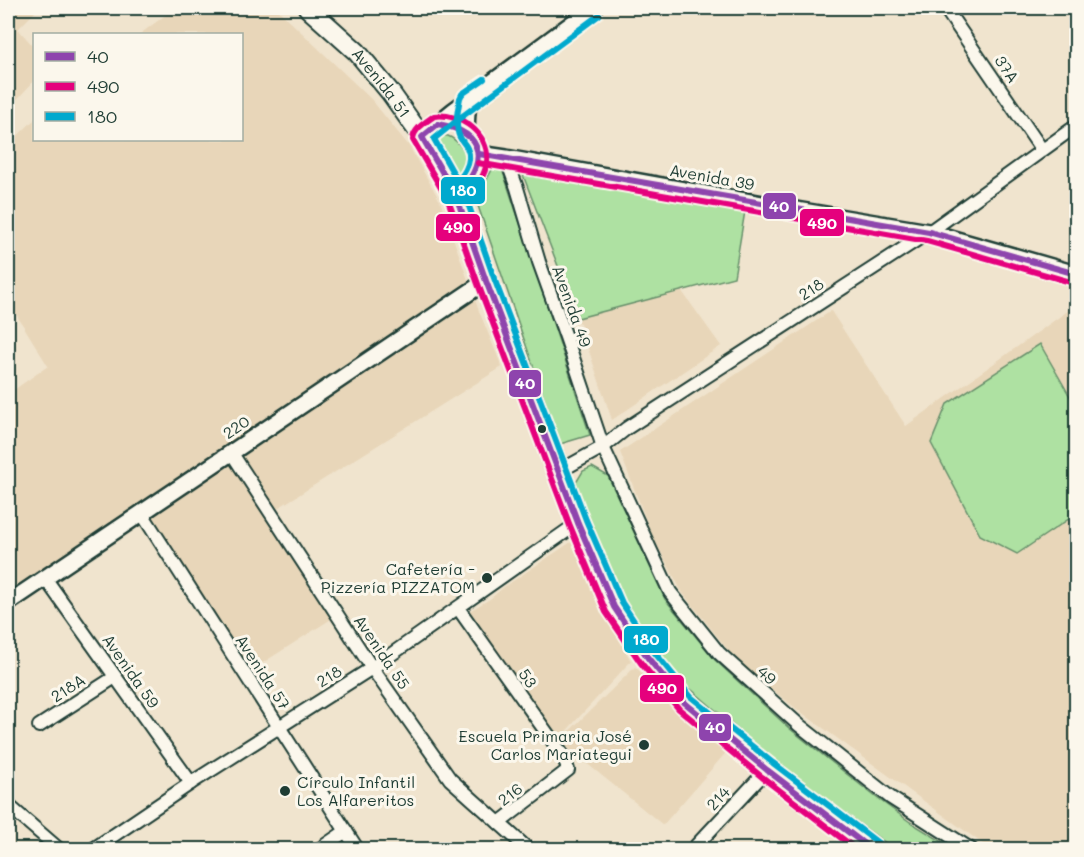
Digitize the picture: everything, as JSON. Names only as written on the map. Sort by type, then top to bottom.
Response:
[{"type":"main road","name":"Avenida 51","points":[[308,8],[357,52],[390,92],[422,137],[456,196],[578,523],[614,607],[648,658],[685,703],[767,770],[873,849]]},
{"type":"main road","points":[[422,137],[468,100],[594,8]]},
{"type":"main road","points":[[467,134],[468,100]]},
{"type":"main road","points":[[438,124],[457,128],[467,134],[475,143],[479,154],[477,167],[471,180],[456,196]]},
{"type":"street","name":"37A","points":[[945,8],[1042,150]]},
{"type":"street","name":"218","points":[[558,472],[603,447],[627,428],[929,232],[1077,126]]},
{"type":"street","name":"Avenida 39","points":[[479,154],[929,232],[1077,274]]},
{"type":"street","name":"Avenida 49","points":[[506,158],[539,262],[610,464]]},
{"type":"street","name":"220","points":[[8,603],[486,281]]},
{"type":"street","name":"Avenida 55","points":[[231,452],[372,668],[450,779],[529,849]]},
{"type":"street","name":"49","points":[[610,464],[670,592],[719,653],[799,725],[891,798],[972,849]]},
{"type":"street","name":"Avenida 57","points":[[141,512],[358,849]]},
{"type":"street","name":"218","points":[[92,849],[372,668],[578,523]]},
{"type":"street","name":"Avenida 59","points":[[45,578],[191,783]]},
{"type":"street","name":"53","points":[[458,608],[564,757],[568,770]]},
{"type":"street","name":"218A","points":[[39,726],[115,677]]},
{"type":"street","name":"216","points":[[499,823],[568,770]]},
{"type":"street","name":"214","points":[[692,849],[767,770]]},
{"type":"street","points":[[8,805],[60,849]]},
{"type":"street","points":[[318,849],[346,831]]},
{"type":"shaded area","points":[[8,8],[39,8],[18,29],[33,46],[33,82],[8,109]]},
{"type":"shaded area","points":[[175,8],[276,8],[371,99],[409,146],[440,201],[479,311],[502,367],[270,513],[336,616],[250,671],[139,503],[8,596],[8,394],[48,366],[8,301],[8,145],[33,121],[33,141],[243,141],[243,33],[141,33]]},
{"type":"shaded area","points":[[681,290],[721,346],[612,420],[578,318]]},
{"type":"shaded area","points":[[1076,305],[1076,849],[990,849],[794,707],[736,660],[682,592],[652,535],[620,452],[831,311],[906,426]]},
{"type":"shaded area","points":[[571,542],[631,661],[558,740],[466,613],[490,599]]},
{"type":"shaded area","name":"Escuela Primaria José Carlos Mariategui","points":[[635,667],[729,749],[663,825],[559,741]]},
{"type":"green space","points":[[438,136],[448,136],[463,150],[467,160],[461,174],[456,176],[446,164],[434,139]]},
{"type":"green space","points":[[494,166],[501,166],[590,435],[560,444],[476,200]]},
{"type":"green space","points":[[523,175],[745,211],[734,277],[578,318]]},
{"type":"green space","points":[[1040,344],[1076,407],[1076,514],[1017,554],[980,535],[931,443],[947,404]]},
{"type":"green space","points":[[592,467],[608,476],[665,599],[715,660],[789,728],[877,798],[954,849],[894,849],[775,761],[672,673],[627,613],[574,486],[583,471]]},
{"type":"transit line","name":"180","points":[[599,15],[434,139],[464,192],[494,278],[586,520],[622,603],[655,653],[691,697],[878,843]]},
{"type":"transit line","name":"180","points":[[450,190],[465,171],[469,160],[467,148],[459,137],[457,128],[460,98],[462,94],[484,79]]},
{"type":"transit line","name":"490","points":[[466,198],[480,182],[486,167],[487,152],[484,142],[463,121],[434,116],[418,129],[413,140],[448,200],[570,526],[606,612],[641,663],[679,709],[857,850]]},
{"type":"transit line","name":"40","points":[[438,124],[454,128],[466,135],[474,142],[477,151],[477,162],[473,173],[456,196],[422,137],[438,124]]},
{"type":"transit line","name":"40","points":[[479,154],[929,232],[1076,274]]},
{"type":"transit line","name":"490","points":[[478,163],[927,241],[1074,283]]},
{"type":"transit line","name":"40","points":[[456,196],[578,523],[614,607],[648,658],[685,703],[767,770],[872,850]]},
{"type":"place","name":"Cafetería - Pizzería PIZZATOM","points":[[487,578]]},
{"type":"place","name":"Escuela Primaria José Carlos Mariategui","points":[[644,745]]},
{"type":"place","name":"Círculo Infantil Los Alfareritos","points":[[285,791]]}]
